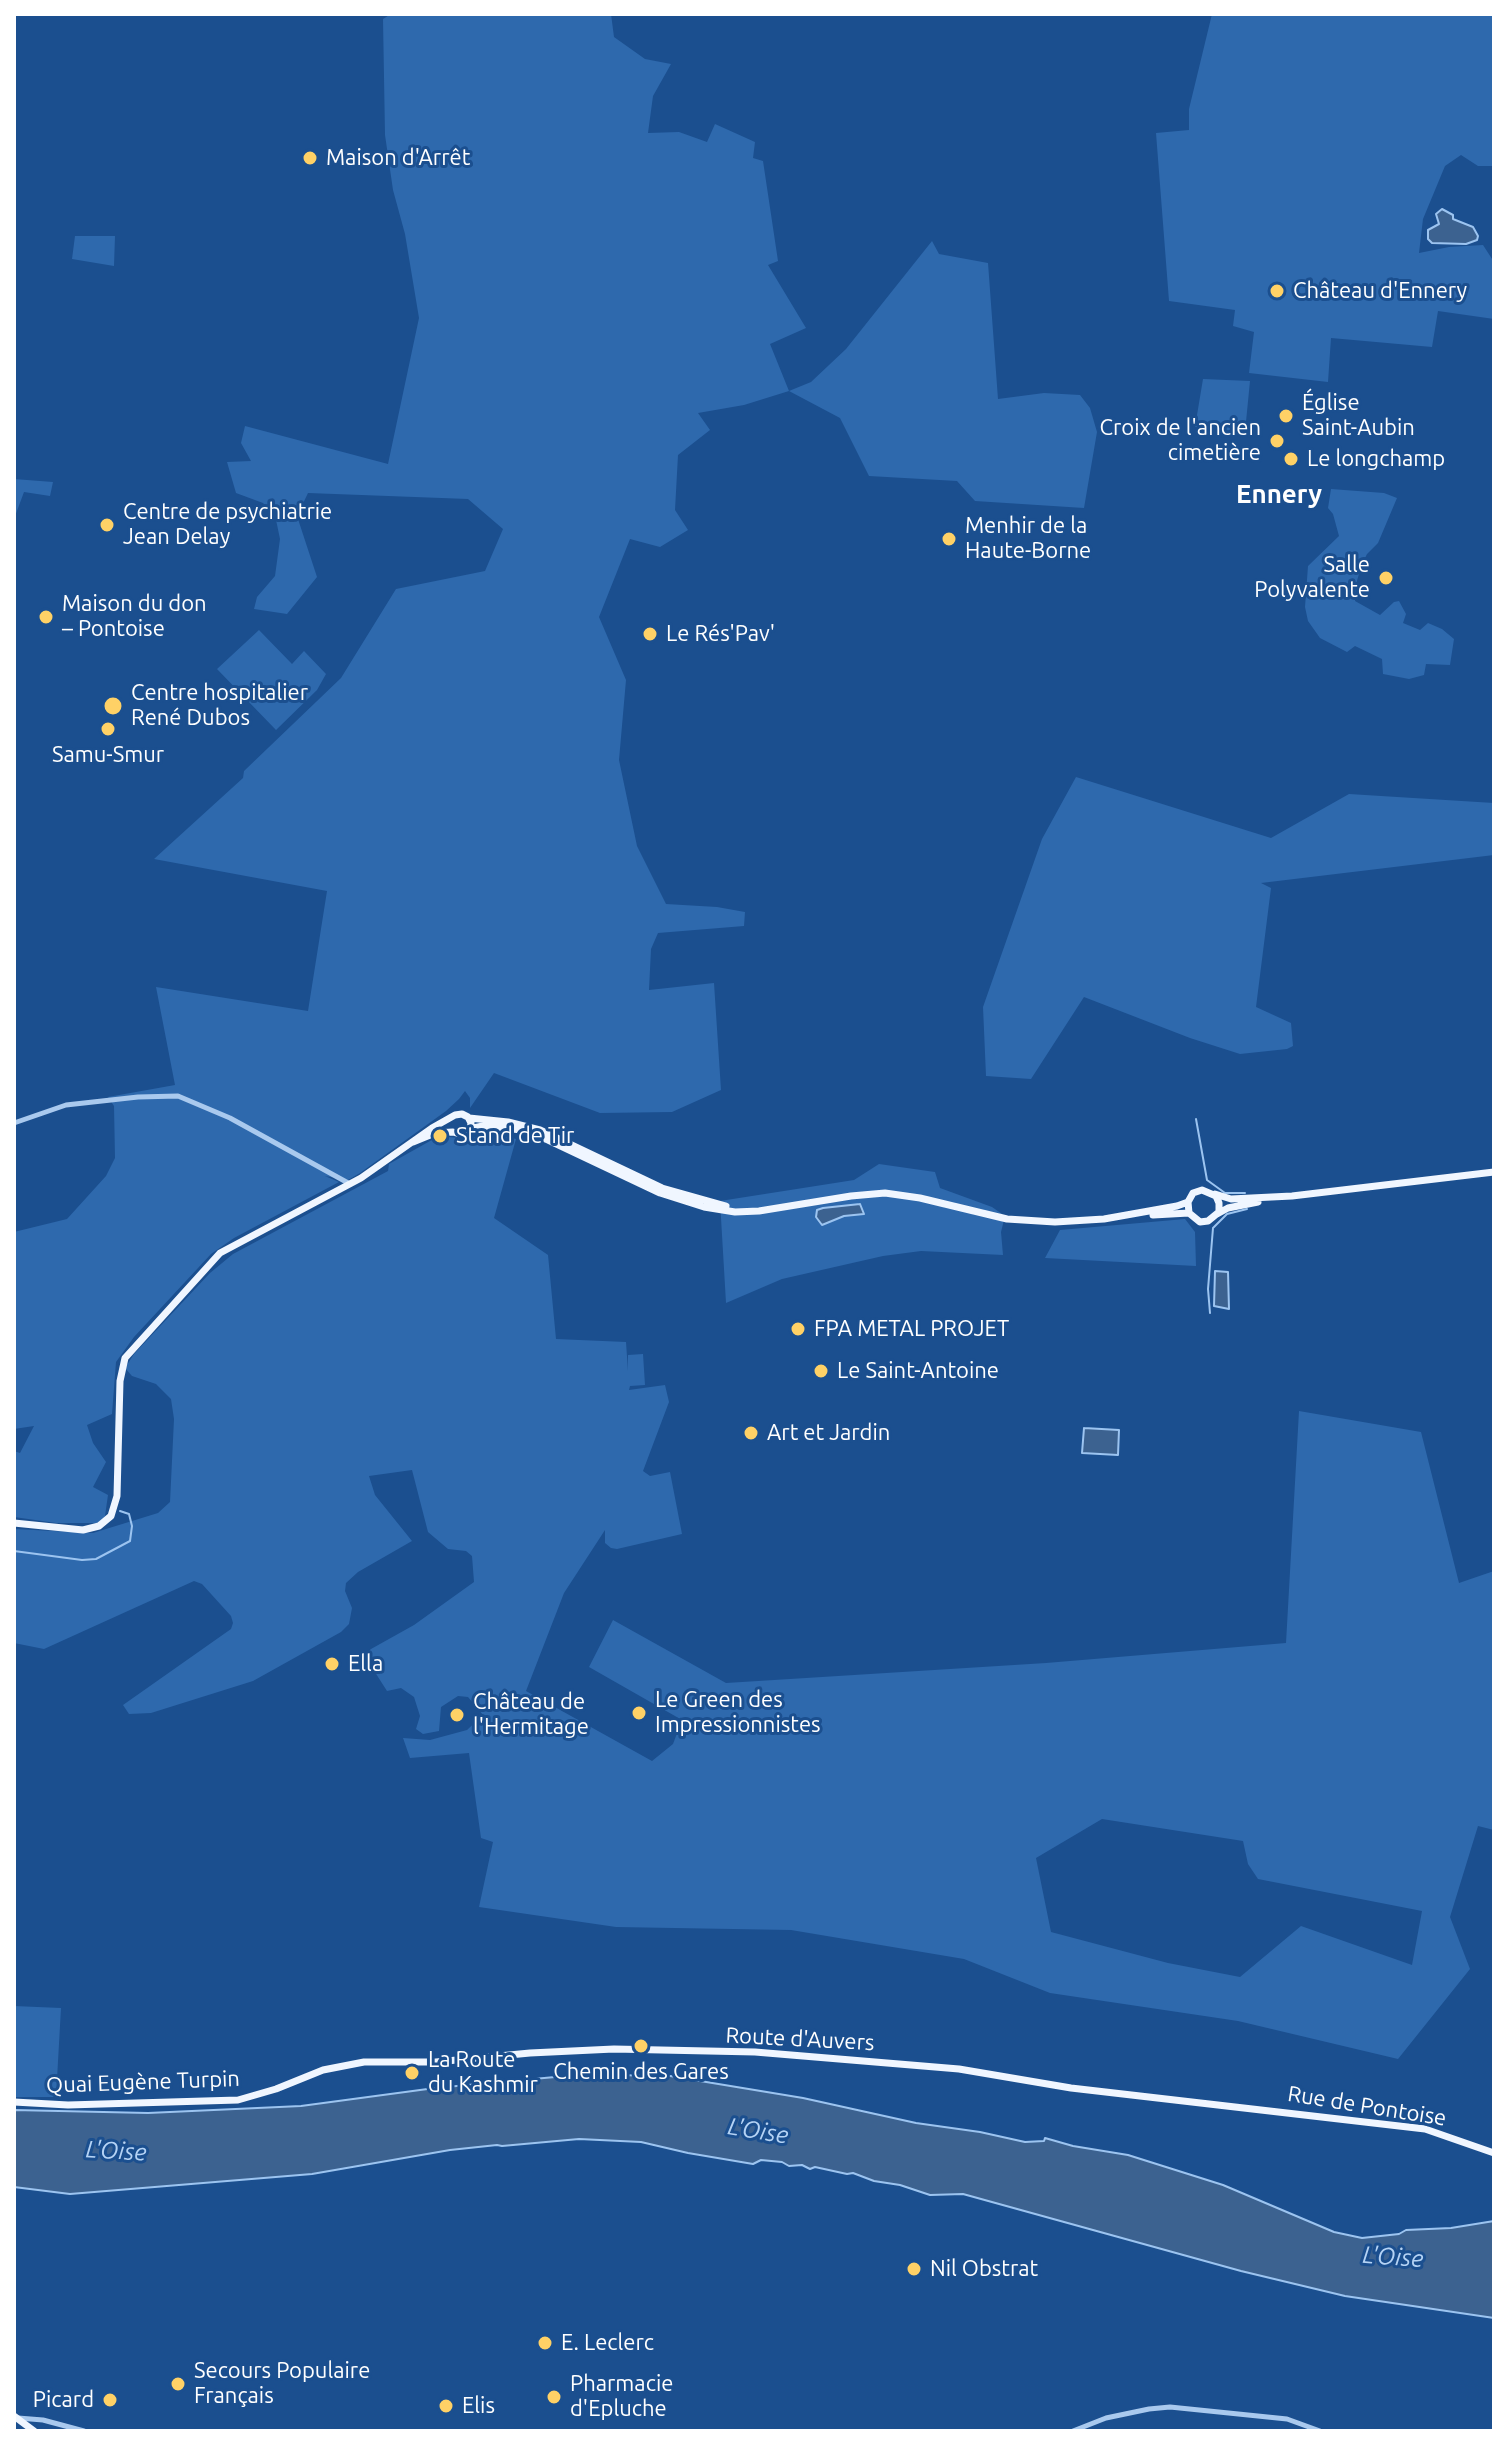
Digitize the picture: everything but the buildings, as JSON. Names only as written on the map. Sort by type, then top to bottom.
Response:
[{"type":"main road","points":[[14,1523],[77,1530],[99,1526],[111,1516],[116,1504],[120,1381],[125,1358],[215,1258],[350,1184],[432,1128],[460,1114],[540,1130],[662,1188],[735,1210]]},
{"type":"main road","points":[[452,1118],[449,1124],[453,1132]]},
{"type":"main road","points":[[469,1118],[470,1130]]},
{"type":"main road","points":[[413,1142],[435,1133],[453,1132],[461,1136],[470,1130],[490,1125],[529,1132],[660,1193],[704,1207],[768,1210],[885,1193],[1026,1221],[1071,1222],[1189,1213],[1200,1222],[1236,1206],[1292,1196],[1494,1172]]},
{"type":"main road","points":[[1189,1213],[1188,1202],[1199,1190],[1231,1199],[1292,1196]]},
{"type":"main road","points":[[1214,1194],[1219,1203],[1216,1215]]},
{"type":"main road","points":[[1118,1217],[1188,1202]]},
{"type":"main road","name":"Route d'Auvers","points":[[364,2062],[436,2062],[614,2049],[782,2054],[959,2069],[1046,2085],[1232,2106]]},
{"type":"main road","name":"Quai Eugène Turpin","points":[[14,2102],[68,2105],[238,2100],[323,2070],[364,2062]]},
{"type":"main road","name":"Rue de Pontoise","points":[[1232,2106],[1425,2129],[1494,2153]]},
{"type":"main road","points":[[15,2416],[34,2431]]},
{"type":"street","points":[[14,1123],[66,1105],[178,1096],[230,1118],[350,1184]]},
{"type":"street","points":[[1073,2431],[1106,2418],[1170,2407],[1287,2419],[1320,2431]]},
{"type":"street","points":[[15,2416],[84,2431]]},
{"type":"street","points":[[34,2431],[43,2423],[50,2422]]},
{"type":"street","points":[[52,2431],[58,2425]]},
{"type":"shaded area","points":[[391,14],[611,14],[614,37],[645,59],[671,64],[653,96],[648,133],[679,132],[707,142],[715,124],[755,142],[753,158],[763,161],[778,261],[768,265],[806,328],[770,344],[789,391],[744,405],[698,413],[710,430],[678,455],[675,510],[688,530],[660,547],[630,539],[599,617],[626,680],[619,760],[637,846],[666,904],[745,912],[744,926],[658,933],[651,949],[649,990],[714,983],[721,1090],[672,1112],[600,1113],[494,1073],[470,1108],[470,1098],[465,1091],[446,1111],[360,1173],[348,1180],[325,1176],[339,1182],[234,1238],[211,1254],[134,1337],[116,1362],[112,1414],[87,1425],[93,1443],[106,1462],[93,1487],[108,1495],[105,1516],[100,1523],[56,1523],[14,1517],[14,1451],[20,1453],[34,1426],[14,1429],[14,1232],[67,1219],[106,1176],[115,1158],[114,1106],[108,1097],[175,1085],[156,987],[308,1011],[327,891],[154,859],[243,778],[244,771],[341,678],[396,589],[485,571],[503,529],[468,499],[308,493],[297,516],[317,577],[287,614],[254,609],[257,597],[275,576],[280,539],[275,515],[263,503],[236,493],[227,462],[251,461],[241,443],[245,426],[388,464],[419,318],[385,135],[383,19]]},
{"type":"shaded area","points":[[1212,14],[1494,14],[1494,166],[1478,166],[1461,155],[1445,166],[1423,219],[1419,253],[1483,245],[1494,262],[1494,319],[1438,311],[1432,347],[1331,338],[1328,382],[1249,373],[1254,332],[1233,326],[1235,310],[1169,301],[1156,133],[1189,130],[1189,109]]},
{"type":"shaded area","points":[[75,236],[115,236],[114,266],[72,259]]},
{"type":"shaded area","points":[[932,241],[939,254],[988,263],[998,399],[1044,393],[1080,395],[1090,408],[1097,432],[1084,508],[975,501],[957,481],[869,476],[840,418],[789,391],[811,382],[846,349]]},
{"type":"shaded area","points":[[1203,379],[1250,381],[1245,432],[1195,427]]},
{"type":"shaded area","points":[[14,479],[53,482],[50,496],[24,492],[14,519]]},
{"type":"shaded area","points":[[1331,489],[1384,493],[1397,498],[1378,543],[1362,564],[1355,601],[1380,615],[1399,601],[1406,614],[1403,623],[1420,630],[1428,623],[1442,629],[1454,639],[1450,665],[1426,664],[1424,675],[1409,679],[1383,674],[1382,659],[1355,646],[1347,652],[1320,638],[1308,621],[1305,607],[1308,566],[1339,536],[1333,514],[1328,508]]},
{"type":"shaded area","points":[[259,630],[292,664],[304,651],[326,674],[317,690],[276,730],[217,669]]},
{"type":"shaded area","points":[[1076,777],[1271,838],[1349,794],[1494,803],[1494,855],[1261,883],[1271,888],[1256,1007],[1291,1023],[1293,1046],[1287,1049],[1240,1054],[1084,997],[1031,1079],[986,1076],[983,1007],[1042,839]]},
{"type":"shaded area","points":[[491,1133],[516,1139],[494,1218],[548,1255],[556,1339],[626,1342],[628,1371],[628,1355],[643,1354],[645,1385],[630,1386],[629,1390],[665,1385],[669,1402],[643,1471],[650,1476],[670,1472],[682,1534],[617,1549],[605,1543],[605,1530],[564,1593],[526,1691],[652,1761],[673,1744],[682,1720],[589,1667],[613,1620],[726,1683],[1046,1663],[1286,1643],[1299,1411],[1421,1432],[1459,1583],[1494,1571],[1494,1830],[1478,1826],[1450,1917],[1470,1969],[1398,2059],[1238,2021],[1050,1993],[964,1959],[791,1930],[616,1927],[479,1907],[493,1842],[481,1838],[469,1753],[410,1758],[403,1738],[430,1740],[467,1730],[483,1715],[468,1697],[458,1696],[441,1707],[439,1731],[423,1734],[416,1729],[420,1716],[414,1697],[401,1688],[387,1691],[364,1655],[414,1625],[474,1582],[472,1556],[466,1551],[448,1549],[428,1532],[412,1470],[369,1476],[375,1495],[412,1541],[358,1572],[346,1583],[345,1591],[352,1608],[349,1624],[341,1632],[253,1681],[151,1713],[129,1714],[123,1705],[231,1629],[231,1616],[202,1584],[194,1581],[44,1649],[14,1643],[14,1529],[93,1533],[158,1513],[170,1502],[174,1419],[171,1399],[156,1384],[132,1376],[125,1368],[134,1354],[210,1273],[233,1254],[388,1171],[389,1164],[439,1136],[469,1139]],"holes":[[[1102,1819],[1243,1841],[1248,1864],[1258,1879],[1422,1911],[1412,1965],[1301,1926],[1240,1977],[1168,1963],[1051,1932],[1036,1858]]]},
{"type":"shaded area","points":[[879,1164],[935,1172],[940,1188],[992,1207],[1005,1216],[1001,1232],[1003,1255],[921,1251],[883,1256],[782,1279],[726,1303],[720,1201],[854,1180]]},
{"type":"shaded area","points":[[1185,1219],[1195,1232],[1196,1266],[1045,1258],[1060,1230]]},
{"type":"shaded area","points":[[14,2006],[61,2008],[56,2097],[14,2097]]},
{"type":"water","points":[[1442,209],[1453,215],[1453,219],[1473,227],[1477,240],[1466,244],[1432,243],[1428,239],[1428,230],[1439,224],[1436,214]]},
{"type":"water","points":[[860,1204],[864,1214],[844,1216],[822,1225],[816,1217],[817,1210],[823,1208]]},
{"type":"water","points":[[1215,1271],[1228,1272],[1229,1309],[1214,1306]]},
{"type":"water","points":[[1084,1428],[1119,1430],[1118,1455],[1082,1453]]},
{"type":"water","name":"L'Oise","points":[[664,2075],[803,2098],[916,2123],[1025,2142],[1044,2141],[1045,2138],[1128,2155],[1223,2185],[1334,2232],[1362,2238],[1494,2221],[1494,2318],[1345,2296],[1241,2271],[963,2194],[930,2195],[853,2173],[761,2160],[753,2164],[641,2142],[579,2139],[497,2145],[312,2174],[70,2194],[14,2187],[14,2110],[148,2113],[301,2106],[435,2088],[566,2076]]},
{"type":"waterway","points":[[1196,1119],[1207,1180],[1225,1193],[1245,1193]]},
{"type":"waterway","points":[[1210,1313],[1208,1289],[1213,1228],[1227,1214],[1247,1209]]},
{"type":"waterway","points":[[14,1551],[96,1559],[130,1541],[132,1526],[129,1514],[120,1511]]},
{"type":"place","name":"Maison d'Arrêt","points":[[310,158]]},
{"type":"place","name":"Château d'Ennery","points":[[1277,291]]},
{"type":"place","name":"Église Saint-Aubin","points":[[1286,416]]},
{"type":"place","name":"Croix de l'ancien cimetière","points":[[1277,441]]},
{"type":"place","name":"Le longchamp","points":[[1291,459]]},
{"type":"place","name":"Centre de psychiatrie Jean Delay","points":[[107,525]]},
{"type":"place","name":"Menhir de la Haute-Borne","points":[[949,539]]},
{"type":"place","name":"Salle Polyvalente","points":[[1386,578]]},
{"type":"place","name":"Maison du don – Pontoise","points":[[46,617]]},
{"type":"place","name":"Le Rés'Pav'","points":[[650,634]]},
{"type":"place","name":"Centre hospitalier René Dubos","points":[[113,706]]},
{"type":"place","name":"Samu-Smur","points":[[108,729]]},
{"type":"place","name":"Stand de Tir","points":[[440,1136]]},
{"type":"place","name":"FPA METAL PROJET","points":[[798,1329]]},
{"type":"place","name":"Le Saint-Antoine","points":[[821,1371]]},
{"type":"place","name":"Art et Jardin","points":[[751,1433]]},
{"type":"place","name":"Ella","points":[[332,1664]]},
{"type":"place","name":"Le Green des Impressionnistes","points":[[639,1713]]},
{"type":"place","name":"Château de l'Hermitage","points":[[457,1715]]},
{"type":"place","name":"Chemin des Gares","points":[[641,2046]]},
{"type":"place","name":"La Route du Kashmir","points":[[412,2073]]},
{"type":"place","name":"Nil Obstrat","points":[[914,2269]]},
{"type":"place","name":"E. Leclerc","points":[[545,2343]]},
{"type":"place","name":"Secours Populaire Français","points":[[178,2384]]},
{"type":"place","name":"Pharmacie d'Epluche","points":[[554,2397]]},
{"type":"place","name":"Picard","points":[[110,2400]]},
{"type":"place","name":"Elis","points":[[446,2406]]},
{"type":"district","name":"Ennery","points":[[1279,494]]}]
